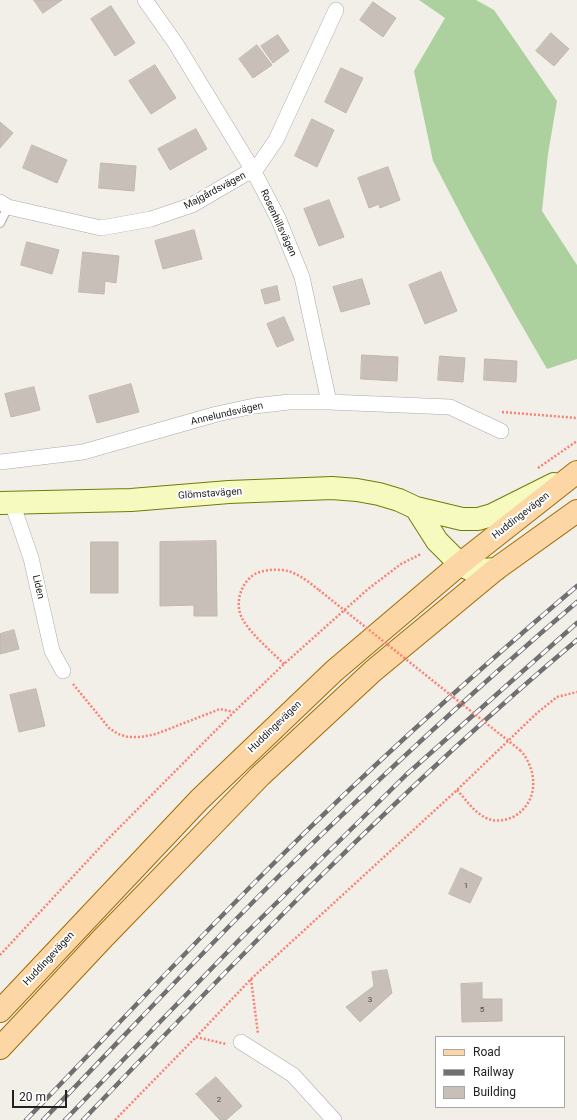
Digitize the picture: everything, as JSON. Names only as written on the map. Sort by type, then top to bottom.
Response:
[{"type":"main road","name":"Glömstavägen","points":[[4,505],[131,500],[229,492],[332,488],[357,490],[378,494],[399,500],[416,508],[462,519],[478,519],[492,515],[576,473]]},
{"type":"main road","name":"Huddingevägen","points":[[0,1011],[199,800],[334,671],[460,564],[576,473]]},
{"type":"main road","points":[[416,508],[437,541],[460,564],[469,569],[496,569]]},
{"type":"main road","points":[[0,1048],[102,939],[260,776],[373,671],[496,569],[577,511]]},
{"type":"street","name":"Rosenhillsvägen","points":[[145,0],[176,44],[254,172],[278,218],[302,277],[330,402]]},
{"type":"street","name":"Majgårdsvägen","points":[[4,204],[101,228],[151,219],[192,205],[245,174],[254,172],[276,140],[336,10]]},
{"type":"street","name":"Annelundsvägen","points":[[0,462],[83,452],[217,414],[254,406],[289,402],[330,402],[450,407],[501,431]]},
{"type":"street","name":"Liden","points":[[4,505],[31,558],[52,651],[63,671]]},
{"type":"street","points":[[241,1042],[293,1075],[334,1120]]},
{"type":"lane","points":[[0,223],[4,204]]},
{"type":"path","points":[[501,431],[500,412],[577,418]]},
{"type":"path","points":[[0,955],[107,840],[234,712],[284,664],[368,589],[401,564],[419,555]]},
{"type":"path","points":[[284,664],[242,619],[238,600],[241,590],[247,581],[255,574],[265,571],[289,571],[319,590],[521,751],[528,760],[532,770],[532,793],[528,804],[519,813],[508,819],[498,821],[486,818],[475,810],[457,790]]},
{"type":"path","points":[[63,671],[109,728],[118,734],[141,737],[156,734],[220,709],[234,712]]},
{"type":"path","points":[[115,1120],[251,978],[457,790],[537,713],[556,697],[577,692]]},
{"type":"path","points":[[251,978],[262,1055]]},
{"type":"path","points":[[196,1037],[236,1046],[241,1042]]},
{"type":"green space","points":[[419,0],[476,0],[494,10],[557,101],[548,154],[542,211],[577,265],[577,359],[547,369],[469,230],[433,161],[414,71],[445,18]]},
{"type":"building","points":[[34,0],[62,0],[43,13]]},
{"type":"building","points":[[373,2],[396,18],[383,37],[360,20]]},
{"type":"building","points":[[111,6],[135,43],[115,56],[91,19]]},
{"type":"building","points":[[551,33],[569,49],[554,66],[536,51]]},
{"type":"building","points":[[278,35],[289,51],[273,63],[261,46]]},
{"type":"building","points":[[257,45],[272,65],[253,78],[239,59]]},
{"type":"building","points":[[155,65],[176,98],[151,114],[129,81]]},
{"type":"building","points":[[341,68],[363,78],[346,113],[325,102]]},
{"type":"building","points":[[312,119],[334,130],[317,167],[295,156]]},
{"type":"building","points":[[0,122],[13,133],[0,148]]},
{"type":"building","points":[[196,129],[207,149],[170,170],[158,149]]},
{"type":"building","points":[[32,145],[67,160],[57,183],[23,168]]},
{"type":"building","points":[[101,163],[136,166],[134,191],[99,188]]},
{"type":"building","points":[[388,167],[400,200],[380,208],[379,204],[369,208],[358,178]]},
{"type":"building","points":[[329,200],[344,237],[319,246],[304,209]]},
{"type":"building","points":[[194,230],[202,259],[163,269],[155,241]]},
{"type":"building","points":[[27,242],[59,250],[52,274],[21,265]]},
{"type":"building","points":[[83,252],[119,256],[116,283],[105,281],[104,294],[79,292]]},
{"type":"building","points":[[441,272],[457,311],[425,324],[409,285]]},
{"type":"building","points":[[362,279],[370,304],[341,312],[333,287]]},
{"type":"building","points":[[277,286],[280,300],[265,304],[261,290]]},
{"type":"building","points":[[284,317],[294,340],[277,347],[267,324]]},
{"type":"building","points":[[362,355],[398,357],[397,381],[361,379]]},
{"type":"building","points":[[440,356],[465,358],[463,382],[438,380]]},
{"type":"building","points":[[485,359],[517,361],[516,382],[484,380]]},
{"type":"building","points":[[131,384],[139,412],[97,423],[89,396]]},
{"type":"building","points":[[34,387],[40,410],[11,417],[5,394]]},
{"type":"building","points":[[216,541],[217,616],[194,616],[194,605],[160,606],[160,542]]},
{"type":"building","points":[[91,542],[118,542],[118,593],[91,593]]},
{"type":"building","points":[[14,630],[19,649],[0,654],[0,634]]},
{"type":"building","points":[[36,689],[45,726],[19,732],[10,695]]},
{"type":"building","points":[[461,868],[482,878],[470,903],[449,894]]},
{"type":"building","points":[[387,970],[392,993],[360,1022],[346,1007],[374,986],[372,972]]},
{"type":"building","points":[[482,983],[482,999],[502,999],[502,1021],[462,1022],[461,984]]},
{"type":"building","points":[[216,1077],[242,1106],[226,1120],[220,1120],[196,1094]]},
{"type":"railway","points":[[26,1120],[208,930],[344,794],[498,654],[577,586]]},
{"type":"railway","points":[[43,1120],[220,936],[316,840],[389,770],[577,602]]},
{"type":"railway","points":[[65,1120],[242,937],[407,774],[577,623]]},
{"type":"railway","points":[[83,1120],[263,934],[385,813],[512,696],[577,640]]}]
